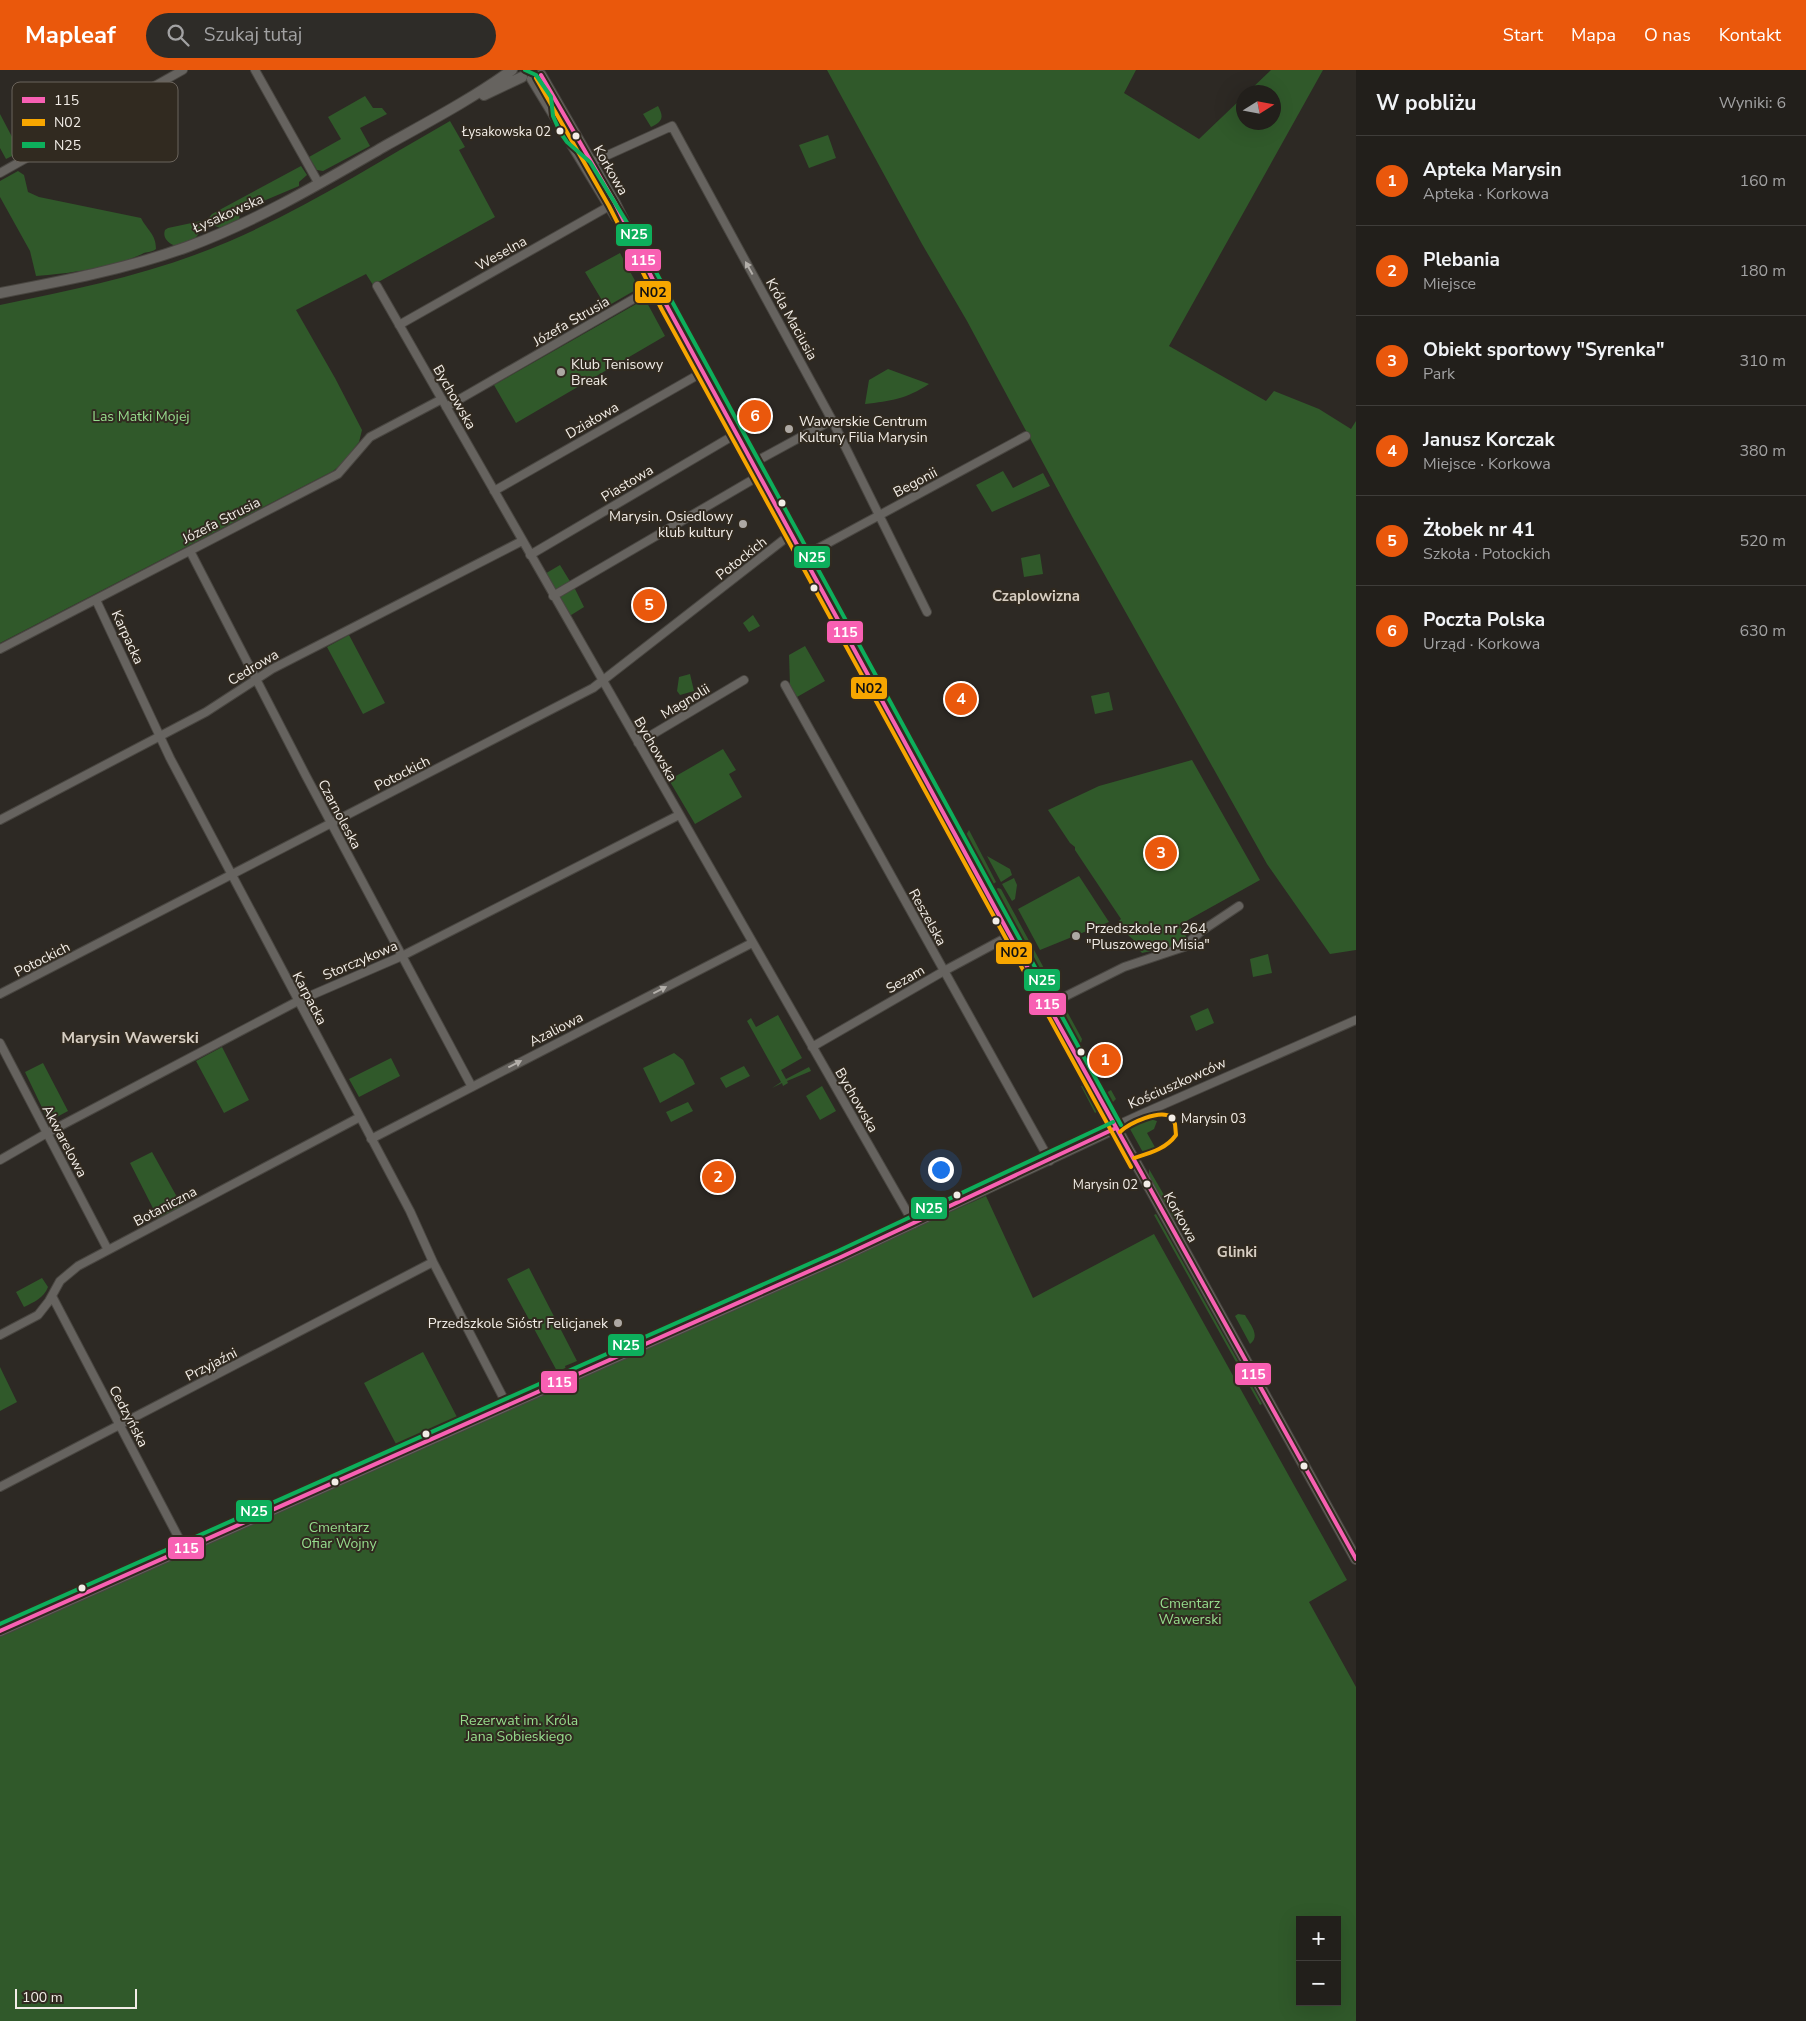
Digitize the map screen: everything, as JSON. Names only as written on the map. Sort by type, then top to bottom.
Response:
[{"type":"street","points":[[162,82],[183,70]]},
{"type":"street","points":[[255,70],[319,184]]},
{"type":"street","name":"Łysakowska","points":[[0,293],[93,275],[170,253],[243,223],[319,184],[448,110],[512,70]]},
{"type":"street","name":"Łysakowska","points":[[448,110],[531,74]]},
{"type":"street","name":"Korkowa","points":[[531,74],[588,164],[640,255],[1048,1005],[1356,1559]]},
{"type":"street","name":"Króla Maciusia","points":[[588,164],[672,126],[832,420],[880,514],[926,612]]},
{"type":"street","points":[[0,173],[20,162]]},
{"type":"street","name":"Weselna","points":[[399,325],[612,205]]},
{"type":"street","name":"Bychowska","points":[[377,286],[914,1224]]},
{"type":"street","name":"Józefa Strusia","points":[[0,649],[338,474],[370,437],[444,403],[656,286]]},
{"type":"street","name":"Działowa","points":[[494,491],[703,372]]},
{"type":"street","points":[[753,463],[832,420]]},
{"type":"street","name":"Piastowa","points":[[530,555],[736,434]]},
{"type":"street","name":"Begonii","points":[[815,550],[1026,436]]},
{"type":"street","points":[[553,596],[759,476]]},
{"type":"street","name":"Potockich","points":[[0,994],[603,682],[791,534]]},
{"type":"street","name":"Cedrowa","points":[[0,820],[162,737],[206,712],[256,678],[522,541]]},
{"type":"street","name":"Czarnoleska","points":[[190,551],[331,823],[472,1087]]},
{"type":"street","name":"Karpacka","points":[[96,600],[162,737],[170,758],[410,1211],[433,1262],[507,1405]]},
{"type":"street","name":"Magnolii","points":[[638,743],[744,680]]},
{"type":"street","name":"Reszelska","points":[[784,685],[1050,1161]]},
{"type":"street","name":"Storczykowa","points":[[0,1160],[47,1133],[298,1001],[402,956],[679,815]]},
{"type":"street","points":[[1048,1005],[1124,967],[1184,947],[1200,932],[1240,906]]},
{"type":"street","name":"Sezam","points":[[812,1047],[1011,935]]},
{"type":"street","name":"Azaliowa","points":[[371,1138],[752,943]]},
{"type":"street","name":"Kościuszkowców","points":[[0,1631],[914,1224],[1050,1161],[1116,1128],[1120,1124],[1356,1020]]},
{"type":"street","name":"Akwarelowa","points":[[0,1043],[108,1250]]},
{"type":"street","name":"Botaniczna","points":[[0,1335],[38,1315],[63,1277],[78,1266],[360,1117]]},
{"type":"street","name":"Przyjaźni","points":[[0,1487],[433,1262]]},
{"type":"street","name":"Cedzyńska","points":[[52,1296],[184,1548]]},
{"type":"green space","points":[[827,70],[1136,70],[1124,93],[1199,139],[1236,104],[1236,130],[1281,130],[1281,85],[1255,85],[1271,70],[1323,70],[1169,346],[1266,401],[1274,391],[1319,409],[1351,429],[1356,421],[1356,950],[1330,954],[1267,864],[1075,522],[967,321],[922,244]]},
{"type":"green space","points":[[365,96],[373,108],[382,108],[387,114],[360,128],[370,146],[323,171],[317,170],[309,157],[341,139],[328,117]]},
{"type":"green space","points":[[658,106],[662,116],[658,123],[651,127],[643,114]]},
{"type":"green space","points":[[0,114],[12,137],[12,156],[6,159],[0,148]]},
{"type":"green space","name":"Las Matki Mojej","points":[[450,121],[465,147],[459,150],[495,217],[373,285],[366,274],[296,310],[362,430],[359,442],[341,465],[333,471],[0,643],[0,305],[88,286],[145,271],[230,241],[314,199]]},
{"type":"green space","points":[[828,135],[836,158],[809,168],[799,145]]},
{"type":"green space","points":[[301,166],[307,175],[299,182],[299,186],[240,211],[239,220],[220,228],[213,225],[208,219],[212,214]]},
{"type":"green space","points":[[18,171],[24,175],[28,192],[39,197],[141,218],[153,236],[156,249],[119,263],[76,272],[36,276],[30,251],[0,197],[0,181]]},
{"type":"green space","points":[[201,221],[203,228],[194,240],[176,246],[165,238],[164,233],[168,228]]},
{"type":"green space","points":[[620,253],[639,288],[606,307],[585,272]]},
{"type":"green space","name":"Klub Tenisowy Break","points":[[645,299],[665,336],[516,423],[494,385]]},
{"type":"green space","points":[[888,369],[929,384],[913,393],[898,398],[865,404],[869,380]]},
{"type":"green space","points":[[1003,471],[1013,488],[1043,473],[1050,486],[992,512],[976,485]]},
{"type":"green space","points":[[1040,554],[1043,574],[1024,577],[1021,558]]},
{"type":"green space","points":[[560,565],[571,583],[556,592],[543,575]]},
{"type":"green space","points":[[574,587],[584,607],[568,617],[559,602],[560,595]]},
{"type":"green space","points":[[753,615],[760,626],[749,632],[743,623]]},
{"type":"green space","points":[[349,635],[385,703],[363,714],[327,647]]},
{"type":"green space","points":[[805,646],[825,681],[797,697],[790,685],[789,655]]},
{"type":"green space","points":[[690,674],[694,691],[680,695],[677,691],[679,677]]},
{"type":"green space","points":[[1109,692],[1113,710],[1095,714],[1091,696]]},
{"type":"green space","points":[[723,749],[736,770],[729,774],[742,797],[695,824],[669,780]]},
{"type":"green space","points":[[1192,760],[1260,880],[1179,925],[1187,938],[1178,945],[1142,953],[1119,921],[1121,919],[1075,850],[1075,847],[1070,843],[1048,810],[1099,786]]},
{"type":"green space","points":[[969,830],[996,882],[991,886],[967,841],[966,835]]},
{"type":"green space","points":[[987,856],[1010,869],[1012,875],[1001,882]]},
{"type":"green space","points":[[1079,876],[1109,922],[1040,950],[1018,909]]},
{"type":"green space","points":[[1014,878],[1017,885],[1015,899],[1012,901],[1002,884]]},
{"type":"green space","points":[[998,888],[1001,889],[1058,994],[1048,990],[994,891]]},
{"type":"green space","points":[[1268,954],[1272,973],[1253,977],[1250,959]]},
{"type":"green space","points":[[1063,1004],[1082,1039],[1081,1043],[1064,1019],[1061,1009]]},
{"type":"green space","points":[[1208,1008],[1214,1023],[1196,1031],[1190,1016]]},
{"type":"green space","points":[[778,1015],[802,1058],[781,1070],[786,1079],[809,1067],[811,1071],[787,1081],[788,1083],[783,1086],[782,1083],[772,1088],[781,1082],[747,1021],[751,1018],[756,1027]]},
{"type":"green space","points":[[222,1047],[249,1100],[224,1113],[196,1061]]},
{"type":"green space","points":[[674,1053],[683,1060],[695,1084],[660,1103],[643,1068]]},
{"type":"green space","points":[[391,1058],[400,1076],[359,1097],[349,1079]]},
{"type":"green space","points":[[43,1063],[68,1111],[53,1119],[47,1118],[25,1072]]},
{"type":"green space","points":[[744,1066],[750,1076],[726,1088],[720,1078]]},
{"type":"green space","points":[[1084,1085],[1098,1111],[1095,1113],[1081,1086]]},
{"type":"green space","points":[[822,1086],[836,1111],[820,1120],[806,1096]]},
{"type":"green space","points":[[1111,1090],[1116,1099],[1110,1105],[1104,1094]]},
{"type":"green space","points":[[688,1102],[693,1111],[671,1122],[666,1112]]},
{"type":"green space","points":[[1147,1118],[1157,1121],[1154,1129],[1147,1133],[1156,1149],[1163,1145],[1159,1150],[1145,1156],[1130,1129],[1135,1124],[1134,1122]]},
{"type":"green space","points":[[152,1152],[182,1206],[158,1218],[130,1163]]},
{"type":"green space","points":[[1149,1169],[1179,1221],[1174,1219],[1149,1176]]},
{"type":"green space","points":[[986,1196],[1033,1298],[1154,1234],[1347,1580],[1309,1602],[1356,1687],[1356,2021],[0,2021],[0,1637]]},
{"type":"green space","points":[[1156,1214],[1262,1404],[1260,1405],[1154,1215]]},
{"type":"green space","points":[[529,1268],[577,1361],[565,1366],[566,1369],[558,1373],[507,1279]]},
{"type":"green space","points":[[42,1278],[48,1287],[46,1291],[38,1299],[24,1307],[16,1292]]},
{"type":"green space","points":[[1238,1314],[1245,1315],[1254,1330],[1255,1337],[1250,1344],[1235,1316]]},
{"type":"green space","points":[[423,1352],[457,1417],[396,1444],[364,1383]]},
{"type":"green space","points":[[0,1367],[17,1402],[0,1411]]},
{"type":"transit line","name":"N25","points":[[525,70],[536,75],[551,97],[553,116],[560,132],[567,142],[590,162],[645,252],[1121,1125]]},
{"type":"transit line","name":"115","points":[[541,75],[615,203],[656,286],[1048,1005],[1356,1559]]},
{"type":"transit line","name":"N02","points":[[536,78],[609,206],[662,310],[1131,1167]]},
{"type":"transit line","name":"N02","points":[[1120,1132],[1137,1121],[1152,1116],[1166,1115],[1171,1117],[1175,1124],[1176,1135],[1172,1140],[1157,1150],[1134,1158]]},
{"type":"transit line","name":"N25","points":[[0,1624],[838,1251],[1113,1122]]},
{"type":"transit line","name":"115","points":[[0,1631],[841,1257],[1116,1128]]},
{"type":"place","name":"Łysakowska 02","points":[[560,131]]},
{"type":"place","name":"Klub Tenisowy Break","points":[[561,372]]},
{"type":"place","name":"Poczta Polska","points":[[755,416]]},
{"type":"place","name":"Wawerskie Centrum Kultury Filia Marysin","points":[[789,429]]},
{"type":"place","name":"Marysin. Osiedlowy klub kultury","points":[[743,524]]},
{"type":"place","name":"Żłobek nr 41","points":[[649,605]]},
{"type":"place","name":"Janusz Korczak","points":[[961,699]]},
{"type":"place","name":"Obiekt sportowy \"Syrenka\"","points":[[1161,853]]},
{"type":"place","name":"Przedszkole nr 264 \"Pluszowego Misia\"","points":[[1076,936]]},
{"type":"place","name":"Apteka Marysin","points":[[1105,1060]]},
{"type":"place","name":"Marysin 03","points":[[1172,1118]]},
{"type":"place","name":"Plebania","points":[[718,1177]]},
{"type":"place","name":"Marysin 02","points":[[1147,1184]]},
{"type":"place","name":"Przedszkole Sióstr Felicjanek","points":[[618,1323]]},
{"type":"district","name":"Czaplowizna","points":[[1036,596]]},
{"type":"district","name":"Marysin Wawerski","points":[[130,1037]]},
{"type":"district","name":"Glinki","points":[[1237,1252]]},
{"type":"park label","name":"Cmentarz Ofiar Wojny","points":[[339,1535]]},
{"type":"park label","name":"Cmentarz Wawerski","points":[[1190,1612]]},
{"type":"park label","name":"Rezerwat im. Króla Jana Sobieskiego","points":[[519,1728]]}]
